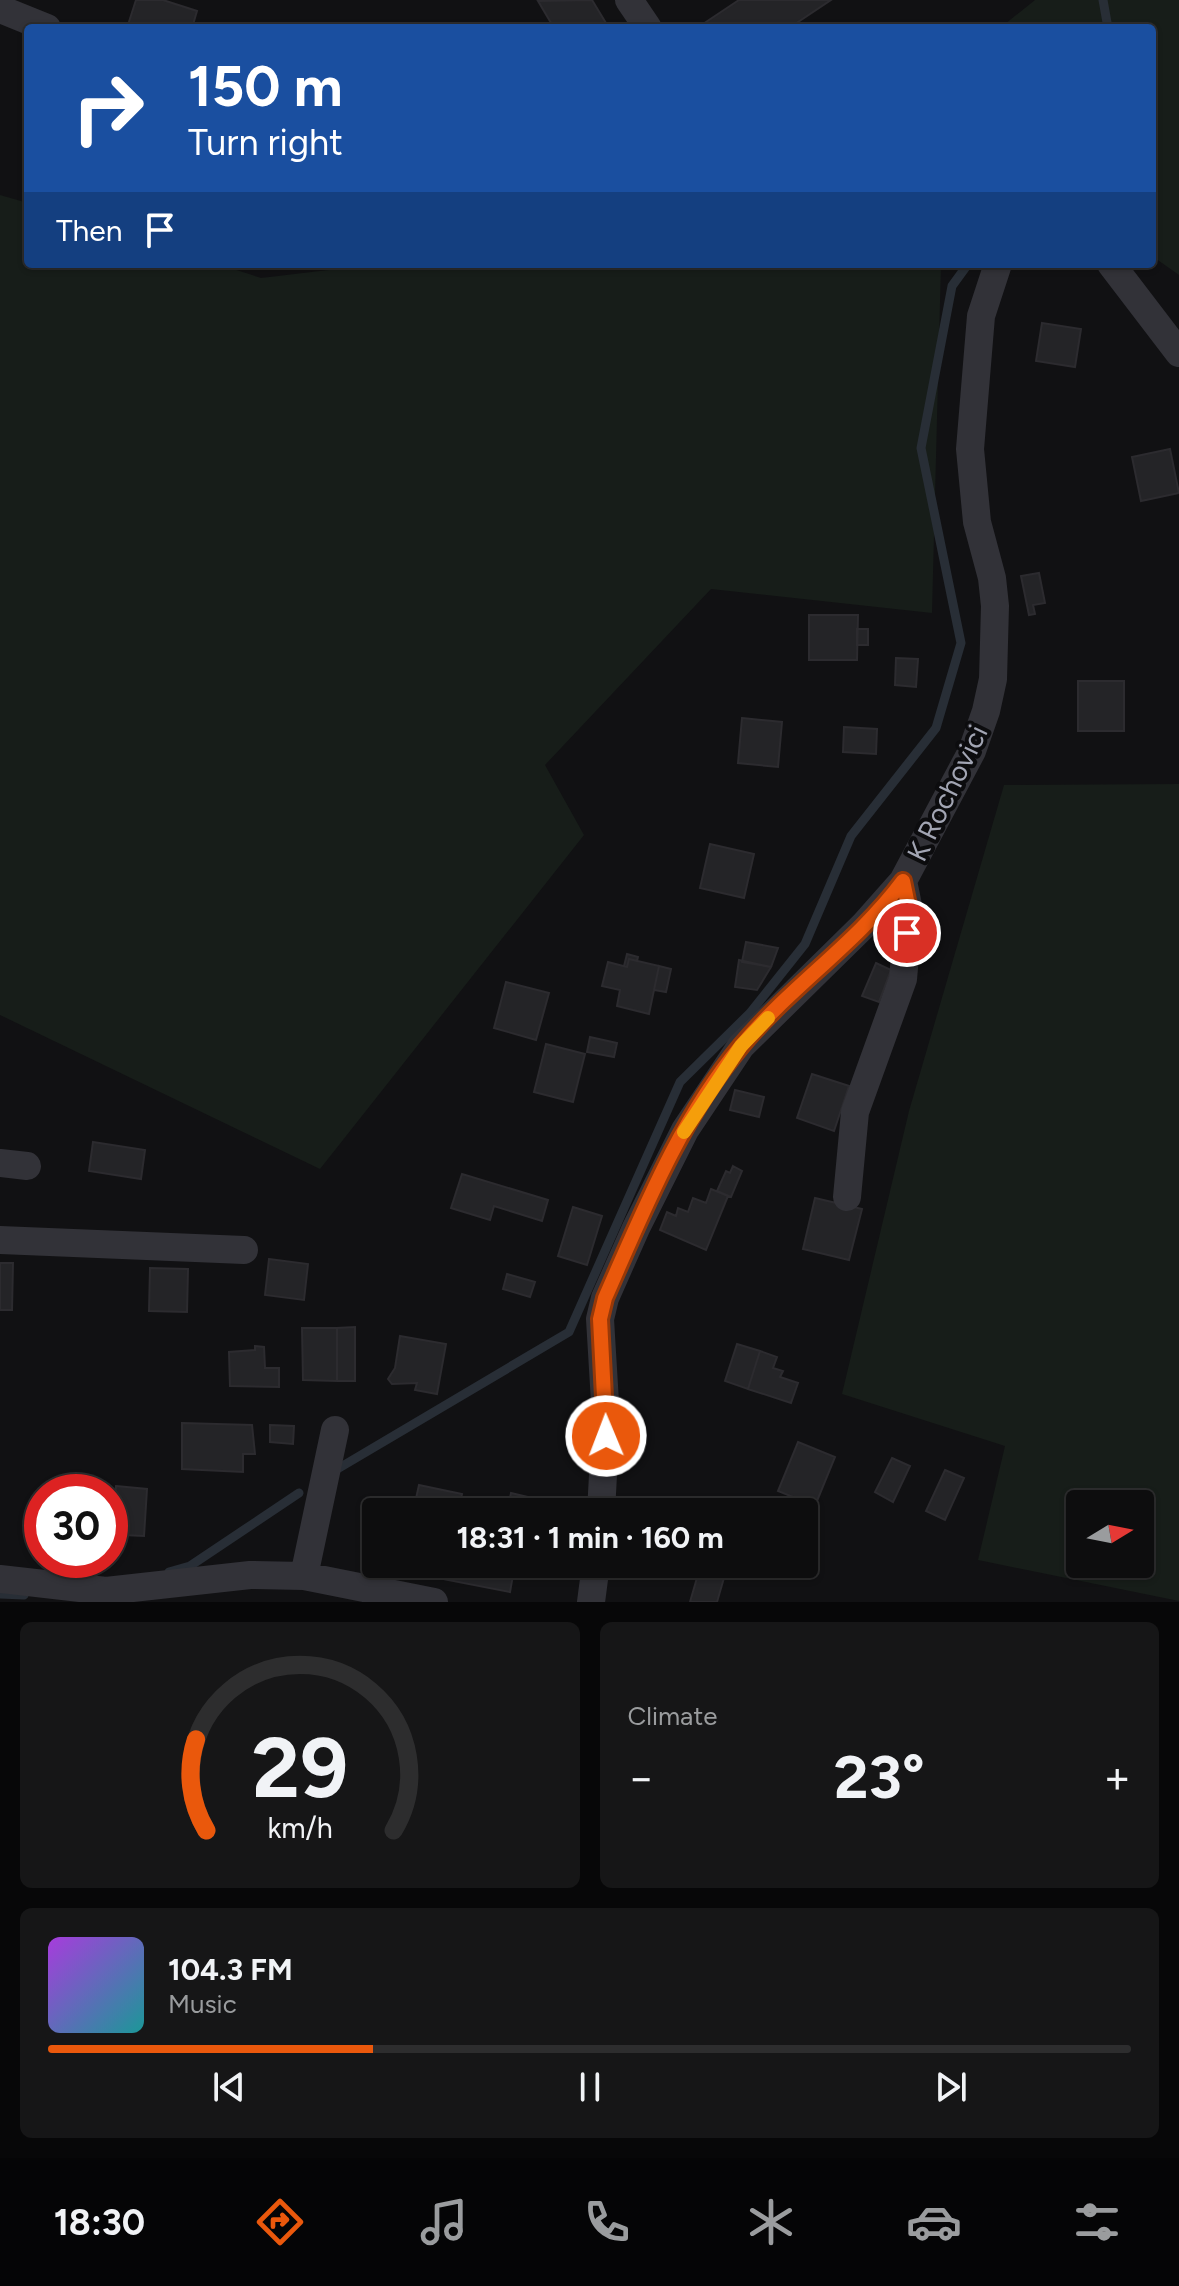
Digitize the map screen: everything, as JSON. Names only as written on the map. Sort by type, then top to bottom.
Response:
[{"type":"street","points":[[629,0],[645,24]]},
{"type":"street","points":[[0,9],[37,24]]},
{"type":"street","name":"K Rochovici","points":[[602,1498],[606,1419],[600,1319],[605,1298],[636,1228],[685,1130],[741,1046],[872,918],[903,881],[972,751],[993,679],[992,578],[977,522],[970,449],[981,316],[997,268]]},
{"type":"street","points":[[1114,268],[1179,353]]},
{"type":"street","points":[[847,1197],[855,1112],[903,979],[909,910],[903,881]]},
{"type":"street","points":[[0,1240],[244,1250]]},
{"type":"street","points":[[304,1576],[335,1430]]},
{"type":"street","points":[[0,1579],[106,1591],[191,1591],[250,1575],[304,1576],[390,1596],[434,1602]]},
{"type":"street","points":[[591,1602],[594,1578]]},
{"type":"shaded area","points":[[1035,0],[1179,0],[1179,275],[1156,259],[1156,24],[1005,24]]},
{"type":"shaded area","points":[[0,195],[24,202],[24,268],[230,268],[261,278],[345,268],[941,268],[932,613],[711,589],[545,765],[584,835],[320,1169],[0,1015]]},
{"type":"shaded area","points":[[1179,784],[1179,1601],[1066,1578],[1154,1578],[1154,1490],[1066,1490],[1066,1578],[978,1560],[1005,1446],[842,1394],[909,1111],[1004,785]]},
{"type":"building","points":[[136,0],[163,0],[197,11],[193,24],[128,24]]},
{"type":"building","points":[[592,0],[607,24],[552,24],[538,1]]},
{"type":"building","points":[[739,0],[831,0],[795,24],[703,24]]},
{"type":"building","points":[[1042,323],[1081,329],[1075,367],[1036,361]]},
{"type":"building","points":[[1170,449],[1179,493],[1141,501],[1132,457]]},
{"type":"building","points":[[1039,573],[1045,603],[1033,605],[1035,614],[1029,615],[1021,576]]},
{"type":"building","points":[[809,615],[858,615],[857,660],[809,660]]},
{"type":"building","points":[[857,629],[868,629],[868,645],[857,645]]},
{"type":"building","points":[[896,658],[918,659],[916,687],[895,685]]},
{"type":"building","points":[[1078,681],[1124,681],[1124,731],[1078,731]]},
{"type":"building","points":[[742,718],[782,722],[778,767],[738,763]]},
{"type":"building","points":[[844,727],[877,729],[876,754],[843,752]]},
{"type":"building","points":[[710,844],[754,854],[744,898],[700,888]]},
{"type":"building","points":[[746,942],[778,948],[771,967],[742,962]]},
{"type":"building","points":[[627,954],[638,957],[637,961],[629,959],[627,967],[624,966]]},
{"type":"building","points":[[629,959],[659,966],[649,1014],[617,1006],[620,990],[602,986],[608,962],[627,967]]},
{"type":"building","points":[[739,960],[771,967],[757,990],[735,987]]},
{"type":"building","points":[[876,963],[891,970],[879,1002],[862,996]]},
{"type":"building","points":[[659,966],[671,969],[666,992],[654,990]]},
{"type":"building","points":[[506,982],[549,993],[536,1040],[494,1028]]},
{"type":"building","points":[[590,1037],[617,1043],[614,1057],[587,1052]]},
{"type":"building","points":[[546,1044],[585,1054],[573,1102],[534,1092]]},
{"type":"building","points":[[812,1074],[849,1086],[834,1131],[797,1118]]},
{"type":"building","points":[[735,1090],[764,1097],[759,1117],[730,1110]]},
{"type":"building","points":[[93,1142],[145,1150],[141,1179],[89,1171]]},
{"type":"building","points":[[733,1166],[742,1171],[731,1197],[717,1191],[726,1171],[730,1173]]},
{"type":"building","points":[[462,1174],[548,1200],[542,1221],[494,1206],[490,1220],[451,1208]]},
{"type":"building","points":[[711,1189],[728,1196],[706,1250],[660,1230],[667,1212],[676,1216],[678,1208],[688,1212],[693,1198],[706,1203]]},
{"type":"building","points":[[815,1198],[862,1209],[849,1260],[803,1249]]},
{"type":"building","points":[[573,1207],[602,1216],[587,1265],[558,1256]]},
{"type":"building","points":[[269,1259],[308,1264],[304,1300],[265,1295]]},
{"type":"building","points":[[0,1263],[13,1263],[12,1310],[0,1310]]},
{"type":"building","points":[[150,1268],[188,1269],[187,1312],[149,1311]]},
{"type":"building","points":[[507,1274],[535,1282],[530,1297],[503,1289]]},
{"type":"building","points":[[355,1327],[355,1381],[337,1381],[337,1328]]},
{"type":"building","points":[[302,1328],[337,1328],[337,1381],[303,1380]]},
{"type":"building","points":[[400,1336],[446,1344],[437,1394],[415,1390],[417,1383],[392,1384],[388,1379],[395,1368]]},
{"type":"building","points":[[737,1344],[760,1351],[748,1389],[725,1381]]},
{"type":"building","points":[[255,1346],[264,1347],[265,1368],[279,1368],[279,1387],[230,1386],[229,1352],[255,1350]]},
{"type":"building","points":[[760,1351],[777,1357],[773,1368],[783,1371],[780,1377],[798,1383],[791,1403],[748,1389]]},
{"type":"building","points":[[182,1423],[252,1425],[255,1454],[243,1454],[243,1472],[182,1469]]},
{"type":"building","points":[[270,1425],[294,1426],[293,1444],[270,1442]]},
{"type":"building","points":[[798,1442],[835,1457],[818,1499],[795,1498],[778,1491]]},
{"type":"building","points":[[892,1458],[910,1466],[893,1502],[875,1492]]},
{"type":"building","points":[[945,1470],[964,1478],[945,1520],[926,1511]]},
{"type":"building","points":[[419,1485],[462,1494],[461,1498],[416,1498]]},
{"type":"building","points":[[128,1487],[147,1489],[144,1536],[128,1535]]},
{"type":"building","points":[[511,1493],[528,1497],[528,1498],[510,1498]]},
{"type":"building","points":[[438,1578],[512,1578],[510,1592]]},
{"type":"building","points":[[697,1578],[724,1578],[717,1602],[690,1602]]},
{"type":"waterway","points":[[1103,0],[1107,24]]},
{"type":"waterway","points":[[334,1471],[569,1332],[680,1082],[750,1013],[805,944],[851,836],[936,728],[961,643],[921,448],[952,286],[965,268]]},
{"type":"waterway","points":[[169,1572],[190,1566],[299,1493]]},
{"type":"waterway","points":[[0,1594],[24,1595]]},
{"type":"slow traffic","points":[[684,1132],[713,1084],[741,1046],[768,1018]]},
{"type":"route","points":[[606,1436],[600,1337],[605,1298],[685,1130],[741,1046],[876,914],[903,881],[909,910],[907,933]]}]
